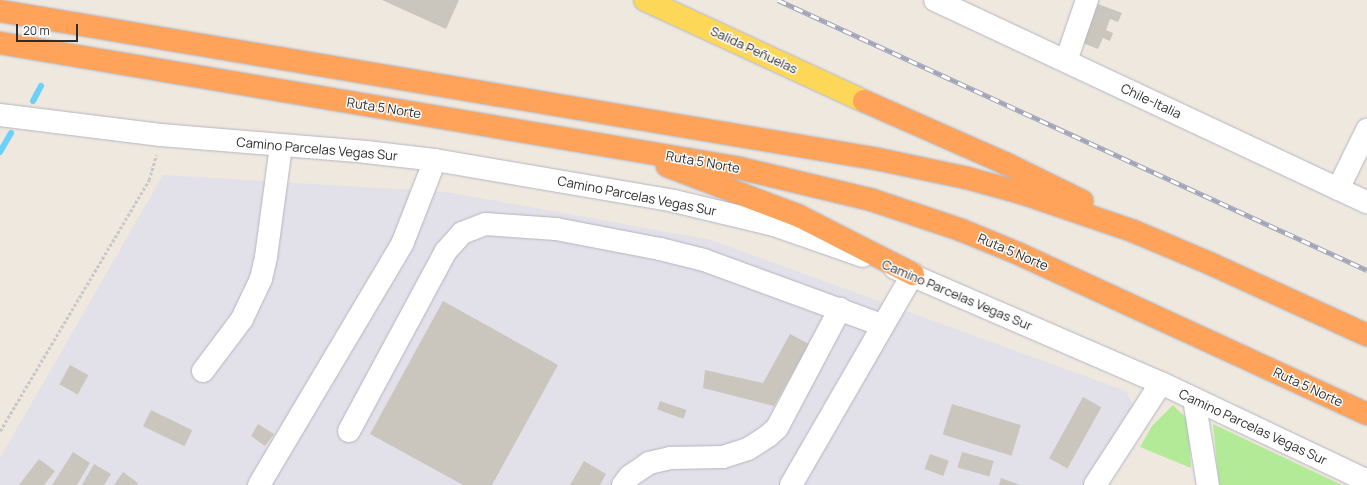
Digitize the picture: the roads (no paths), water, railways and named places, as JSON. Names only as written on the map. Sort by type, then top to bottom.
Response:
[{"type":"highway","points":[[0,11],[905,165],[1022,193],[1133,231],[1209,263],[1367,335]]},
{"type":"highway","name":"Ruta 5 Norte","points":[[0,44],[778,176],[903,209],[960,230],[1064,274],[1367,414]]},
{"type":"highway","points":[[864,100],[1007,164],[1133,231]]},
{"type":"highway","points":[[601,145],[768,203],[838,234],[913,274]]},
{"type":"main road","name":"Salida Peñuelas","points":[[645,0],[864,100]]},
{"type":"street","name":"Chile-Italia","points":[[935,0],[1367,202]]},
{"type":"street","points":[[1066,61],[1087,0]]},
{"type":"street","name":"Camino Parcelas Vegas Sur","points":[[0,115],[161,136],[366,152],[435,160],[674,201],[774,225],[913,274],[1161,383],[1367,481]]},
{"type":"street","points":[[1338,188],[1367,130]]},
{"type":"street","points":[[203,371],[242,319],[261,279],[266,257],[281,146]]},
{"type":"street","points":[[259,485],[403,242],[435,160]]},
{"type":"street","points":[[349,431],[446,251],[462,233],[484,224],[556,229],[660,248],[704,260],[882,325]]},
{"type":"street","points":[[791,485],[882,325],[913,274]]},
{"type":"street","points":[[623,485],[630,476],[649,463],[670,458],[730,456],[748,450],[768,436],[777,428],[840,310]]},
{"type":"street","points":[[1095,485],[1161,383]]},
{"type":"street","points":[[1194,399],[1208,485]]},
{"type":"waterway","points":[[33,101],[41,86]]},
{"type":"waterway","points":[[0,152],[11,133]]},
{"type":"railway","points":[[778,0],[1367,270]]}]
